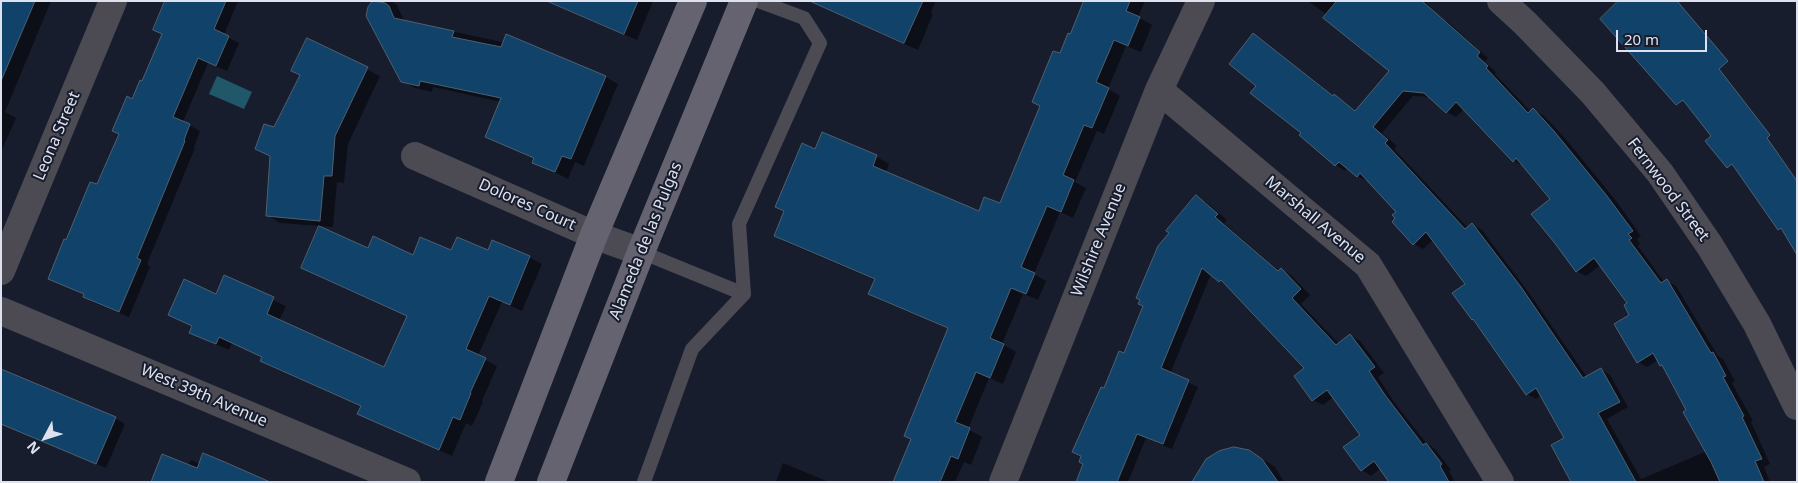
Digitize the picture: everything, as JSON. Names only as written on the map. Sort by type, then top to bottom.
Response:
[{"type":"main road","points":[[499,482],[594,235],[693,1]]},
{"type":"main road","name":"Alameda de las Pulgas","points":[[551,482],[641,252],[744,1]]},
{"type":"street","name":"Leona Street","points":[[1,271],[113,1]]},
{"type":"street","name":"Wilshire Avenue","points":[[1003,482],[1159,90],[1201,1]]},
{"type":"street","name":"Fernwood Street","points":[[1501,1],[1525,23],[1593,94],[1660,173],[1710,246],[1752,317],[1797,406]]},
{"type":"street","name":"Marshall Avenue","points":[[1159,90],[1368,265],[1500,482]]},
{"type":"street","name":"Dolores Court","points":[[415,156],[594,235],[641,252]]},
{"type":"street","name":"West 39th Avenue","points":[[1,311],[406,482]]},
{"type":"lane","points":[[644,482],[692,348],[744,294],[739,224],[820,43],[804,18],[758,1]]},
{"type":"lane","points":[[641,252],[744,294]]},
{"type":"water","points":[[217,76],[252,92],[244,109],[209,94]]},
{"type":"building","points":[[1,1],[35,1],[1,81]]},
{"type":"building","points":[[165,1],[226,1],[214,29],[229,36],[216,66],[198,58],[173,117],[190,124],[185,141],[137,258],[141,260],[119,312],[83,297],[84,294],[48,279],[90,182],[97,184],[119,134],[112,131],[127,96],[132,99],[140,80],[142,81],[162,34],[153,30]]},
{"type":"building","points":[[373,1],[385,3],[389,6],[394,18],[454,31],[452,37],[501,47],[506,34],[606,76],[571,159],[562,156],[555,172],[532,163],[534,158],[485,137],[501,98],[420,81],[419,86],[401,82],[366,16],[368,7]]},
{"type":"building","points":[[547,1],[638,1],[624,34]]},
{"type":"building","points":[[810,1],[923,1],[904,43]]},
{"type":"building","points":[[1084,1],[1130,1],[1126,11],[1140,17],[1128,46],[1114,40],[1096,82],[1109,88],[1092,128],[1084,125],[1063,175],[1074,180],[1061,212],[1047,206],[1021,267],[1035,273],[1026,294],[1011,288],[990,338],[1004,344],[990,378],[976,372],[955,422],[970,428],[958,459],[951,456],[940,482],[893,482],[911,439],[904,436],[948,328],[868,294],[875,279],[774,236],[784,211],[775,207],[802,143],[815,149],[822,132],[877,155],[873,166],[979,211],[984,197],[1000,203],[1040,106],[1032,102],[1053,51],[1060,53]]},
{"type":"building","points":[[1337,1],[1422,1],[1480,52],[1477,56],[1488,66],[1486,68],[1528,113],[1533,108],[1554,131],[1633,231],[1628,234],[1632,238],[1629,240],[1661,283],[1667,279],[1711,353],[1713,352],[1726,376],[1723,377],[1744,416],[1742,417],[1762,459],[1755,461],[1764,482],[1720,482],[1683,412],[1686,410],[1662,365],[1660,366],[1653,353],[1637,363],[1614,324],[1629,315],[1624,305],[1627,303],[1594,258],[1576,272],[1531,214],[1550,199],[1516,158],[1513,162],[1456,102],[1446,113],[1424,93],[1403,91],[1373,127],[1388,140],[1385,143],[1465,229],[1472,223],[1521,287],[1583,378],[1601,368],[1620,402],[1598,413],[1636,482],[1571,482],[1551,445],[1564,438],[1536,388],[1526,395],[1473,319],[1452,293],[1465,284],[1426,232],[1413,245],[1392,222],[1395,218],[1392,215],[1396,212],[1360,173],[1357,177],[1339,162],[1335,166],[1299,135],[1301,133],[1250,93],[1256,86],[1229,64],[1253,33],[1355,111],[1389,71],[1323,18]]},
{"type":"building","points":[[1618,1],[1677,1],[1728,61],[1719,69],[1770,135],[1767,138],[1797,181],[1797,255],[1781,228],[1778,230],[1732,164],[1727,168],[1705,141],[1711,136],[1683,100],[1676,105],[1600,19]]},
{"type":"building","points":[[307,38],[368,67],[335,136],[332,176],[324,176],[320,221],[266,216],[270,156],[255,149],[264,124],[274,127],[300,75],[291,71]]},
{"type":"building","points":[[1196,195],[1218,214],[1215,217],[1278,271],[1281,268],[1301,289],[1292,298],[1336,345],[1350,334],[1375,367],[1369,371],[1385,395],[1423,445],[1426,443],[1442,464],[1440,466],[1449,482],[1389,482],[1374,461],[1361,471],[1343,447],[1360,435],[1327,390],[1312,401],[1294,376],[1304,368],[1221,280],[1219,282],[1202,268],[1161,368],[1189,380],[1163,444],[1137,434],[1117,482],[1076,482],[1083,464],[1079,462],[1081,456],[1072,452],[1101,387],[1104,388],[1119,351],[1124,353],[1143,306],[1138,304],[1140,300],[1136,298],[1158,246],[1169,233],[1166,231]]},
{"type":"building","points":[[319,226],[368,248],[373,236],[413,255],[420,237],[451,250],[457,237],[488,250],[492,240],[530,256],[510,305],[489,296],[466,349],[486,358],[460,420],[453,417],[439,450],[357,414],[361,406],[260,361],[262,357],[219,337],[216,344],[189,333],[192,326],[168,315],[184,279],[216,294],[224,275],[274,297],[267,314],[384,367],[407,316],[301,268]]},
{"type":"building","points":[[1,369],[116,417],[96,464],[1,424]]},
{"type":"building","points":[[1234,447],[1249,450],[1262,459],[1278,482],[1192,482],[1206,459],[1219,451]]},
{"type":"building","points":[[203,453],[270,482],[151,482],[162,454],[197,468]]}]
